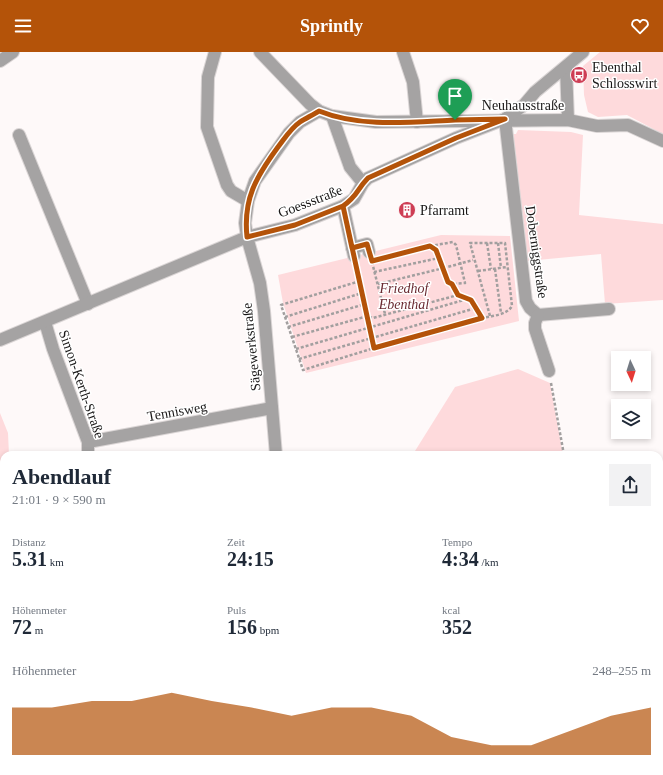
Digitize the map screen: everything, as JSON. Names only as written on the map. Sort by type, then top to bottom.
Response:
[{"type":"street","points":[[0,61],[13,52]]},
{"type":"street","points":[[214,52],[208,77],[207,127],[227,185],[231,191],[248,200]]},
{"type":"street","name":"Neuhausstraße","points":[[260,52],[310,104],[319,111],[332,116],[376,122],[505,119],[568,120],[597,126],[628,126],[663,141]]},
{"type":"street","points":[[402,52],[413,82],[417,122]]},
{"type":"street","points":[[505,119],[524,105],[535,92],[583,52]]},
{"type":"street","points":[[566,67],[568,120]]},
{"type":"street","points":[[247,237],[246,223],[248,200],[255,181],[288,133],[300,122],[319,111]]},
{"type":"street","points":[[332,116],[350,167],[363,183]]},
{"type":"street","name":"Goessstraße","points":[[0,340],[247,237],[295,225],[343,206],[354,199],[363,183],[368,178],[456,138],[505,119]]},
{"type":"street","name":"Doberniggstraße","points":[[505,119],[526,301],[530,308],[538,315],[535,329],[549,372]]},
{"type":"street","points":[[19,135],[88,304]]},
{"type":"street","points":[[343,206],[353,252],[367,244],[370,256]]},
{"type":"street","name":"Sägewerkstraße","points":[[247,237],[261,290],[276,451]]},
{"type":"street","points":[[538,315],[609,310]]},
{"type":"street","name":"Simon-Kerth-Straße","points":[[45,322],[53,349],[88,442],[88,451]]},
{"type":"street","name":"Tennisweg","points":[[88,442],[272,408]]},
{"type":"path","points":[[385,314],[370,256],[453,242],[456,245],[465,283],[452,284]]},
{"type":"path","points":[[360,281],[281,305],[303,370],[374,348],[501,313],[510,309],[512,306],[505,243],[470,243],[473,260],[478,271],[490,316]]},
{"type":"path","points":[[487,243],[501,313]]},
{"type":"path","points":[[498,243],[501,268]]},
{"type":"path","points":[[430,246],[436,250],[448,282],[452,284],[458,295],[471,300],[482,318]]},
{"type":"path","points":[[353,252],[374,348]]},
{"type":"path","points":[[374,272],[439,258]]},
{"type":"path","points":[[378,284],[473,260]]},
{"type":"path","points":[[478,271],[508,267]]},
{"type":"path","points":[[285,317],[362,293]]},
{"type":"path","points":[[292,337],[368,316],[373,318],[458,295]]},
{"type":"path","points":[[296,349],[467,299]]},
{"type":"path","points":[[288,327],[365,304]]},
{"type":"path","points":[[299,359],[476,308]]},
{"type":"path","points":[[549,372],[563,451]]},
{"type":"green space","points":[[600,52],[663,52],[663,134],[627,115],[598,117],[588,112],[584,95],[583,66]]},
{"type":"green space","points":[[518,130],[571,132],[583,135],[579,215],[663,224],[663,300],[605,304],[601,254],[527,261],[513,134],[516,134]]},
{"type":"green space","name":"Friedhof Ebenthal","points":[[441,235],[510,236],[519,321],[306,373],[283,303],[278,275]]},
{"type":"green space","points":[[518,369],[550,383],[562,451],[415,451],[455,387]]},
{"type":"green space","points":[[0,413],[8,433],[9,451],[0,451]]},
{"type":"place","name":"Ebenthal Schlosswirt","points":[[579,75]]},
{"type":"place","name":"Pfarramt","points":[[407,210]]},
{"type":"route","points":[[455,120],[376,122],[346,119],[319,111],[300,122],[288,133],[255,181],[251,191],[248,200],[246,223],[247,237],[295,225],[343,206],[352,248],[367,244],[372,261],[430,246],[436,250],[448,282],[452,284],[458,295],[471,300],[473,306],[482,318],[374,348],[368,316],[352,248],[343,206],[354,199],[363,183],[368,178],[456,138],[505,119],[455,120]]}]
